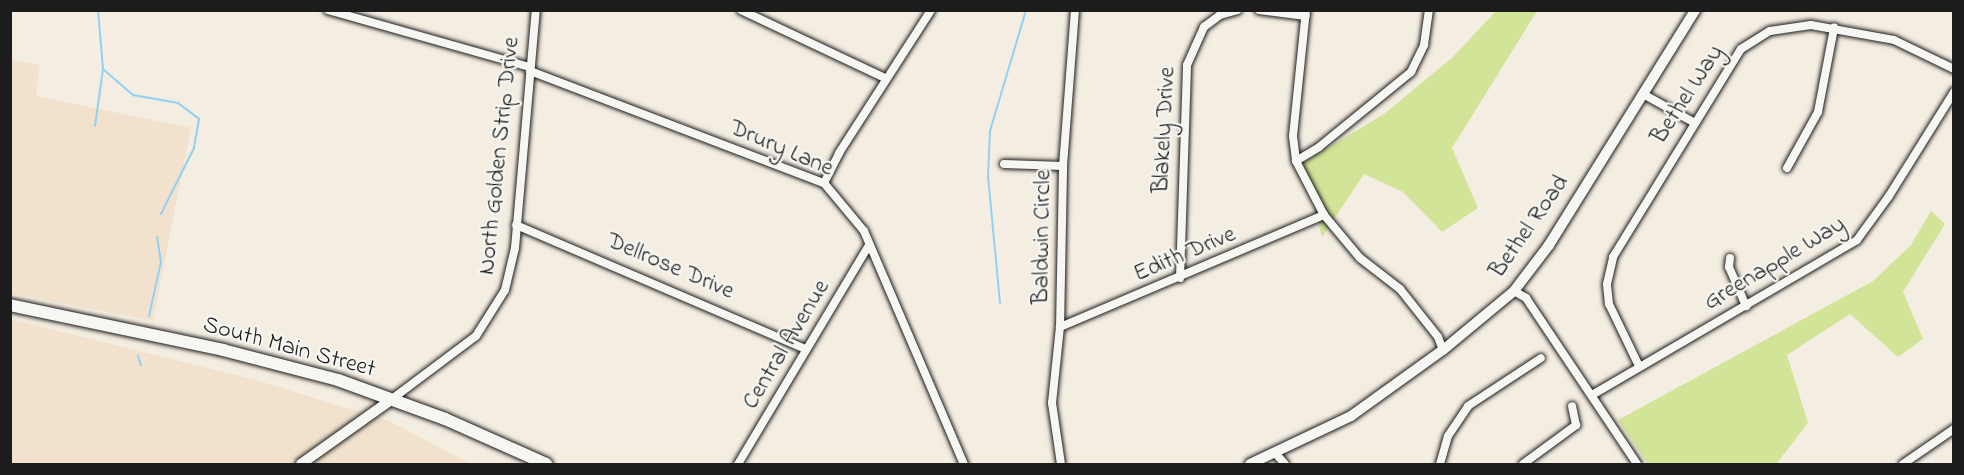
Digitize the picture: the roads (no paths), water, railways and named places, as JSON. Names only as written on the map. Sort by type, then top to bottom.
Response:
[{"type":"main road","name":"South Main Street","points":[[10,306],[275,362],[392,399],[546,465]]},
{"type":"street","name":"Drury Lane","points":[[328,10],[530,69],[824,183],[855,217],[869,245],[964,465]]},
{"type":"street","name":"North Golden Strip Drive","points":[[392,399],[463,348],[487,323],[508,279],[516,225],[536,10]]},
{"type":"street","points":[[741,10],[885,78]]},
{"type":"street","points":[[824,183],[885,78],[931,10]]},
{"type":"street","name":"Baldwin Circle","points":[[1061,465],[1052,403],[1060,327],[1063,166],[1075,10]]},
{"type":"street","name":"Blakely Drive","points":[[1180,278],[1186,65],[1204,27],[1220,15],[1237,10]]},
{"type":"street","points":[[1259,10],[1306,13],[1293,136],[1296,161],[1324,215],[1360,258],[1400,289],[1438,337],[1443,350]]},
{"type":"street","points":[[1296,161],[1319,147],[1411,72],[1424,45],[1429,10]]},
{"type":"street","name":"Bethel Road","points":[[1250,465],[1351,416],[1443,350],[1514,291],[1549,245],[1695,10]]},
{"type":"street","name":"Bethel Way","points":[[1639,366],[1611,313],[1608,273],[1622,238],[1729,63],[1752,40],[1790,26],[1834,28],[1894,40],[1953,69]]},
{"type":"street","points":[[1787,168],[1818,112],[1834,28]]},
{"type":"street","name":"Greenapple Way","points":[[1592,394],[1746,306],[1863,235],[1953,92]]},
{"type":"street","points":[[1643,94],[1693,122]]},
{"type":"street","points":[[1004,164],[1063,166]]},
{"type":"street","name":"Edith Drive","points":[[1060,327],[1324,215]]},
{"type":"street","name":"Dellrose Drive","points":[[516,225],[806,349]]},
{"type":"street","name":"Central Avenue","points":[[738,465],[869,245]]},
{"type":"street","points":[[1730,258],[1729,267],[1746,306]]},
{"type":"street","points":[[1514,291],[1526,298],[1592,394],[1637,465]]},
{"type":"street","points":[[1440,465],[1448,436],[1468,406],[1541,358]]},
{"type":"street","points":[[301,465],[392,399]]},
{"type":"street","points":[[1523,465],[1576,425],[1572,406]]},
{"type":"street","points":[[1903,465],[1953,429]]},
{"type":"street","points":[[1276,454],[1285,465]]},
{"type":"waterway","points":[[95,126],[103,69],[98,10]]},
{"type":"waterway","points":[[1000,303],[988,177],[990,131],[1026,10]]},
{"type":"waterway","points":[[103,69],[133,95],[178,103],[199,119],[194,148],[161,214]]},
{"type":"waterway","points":[[149,316],[161,262],[157,237]]},
{"type":"waterway","points":[[138,356],[141,366]]}]
